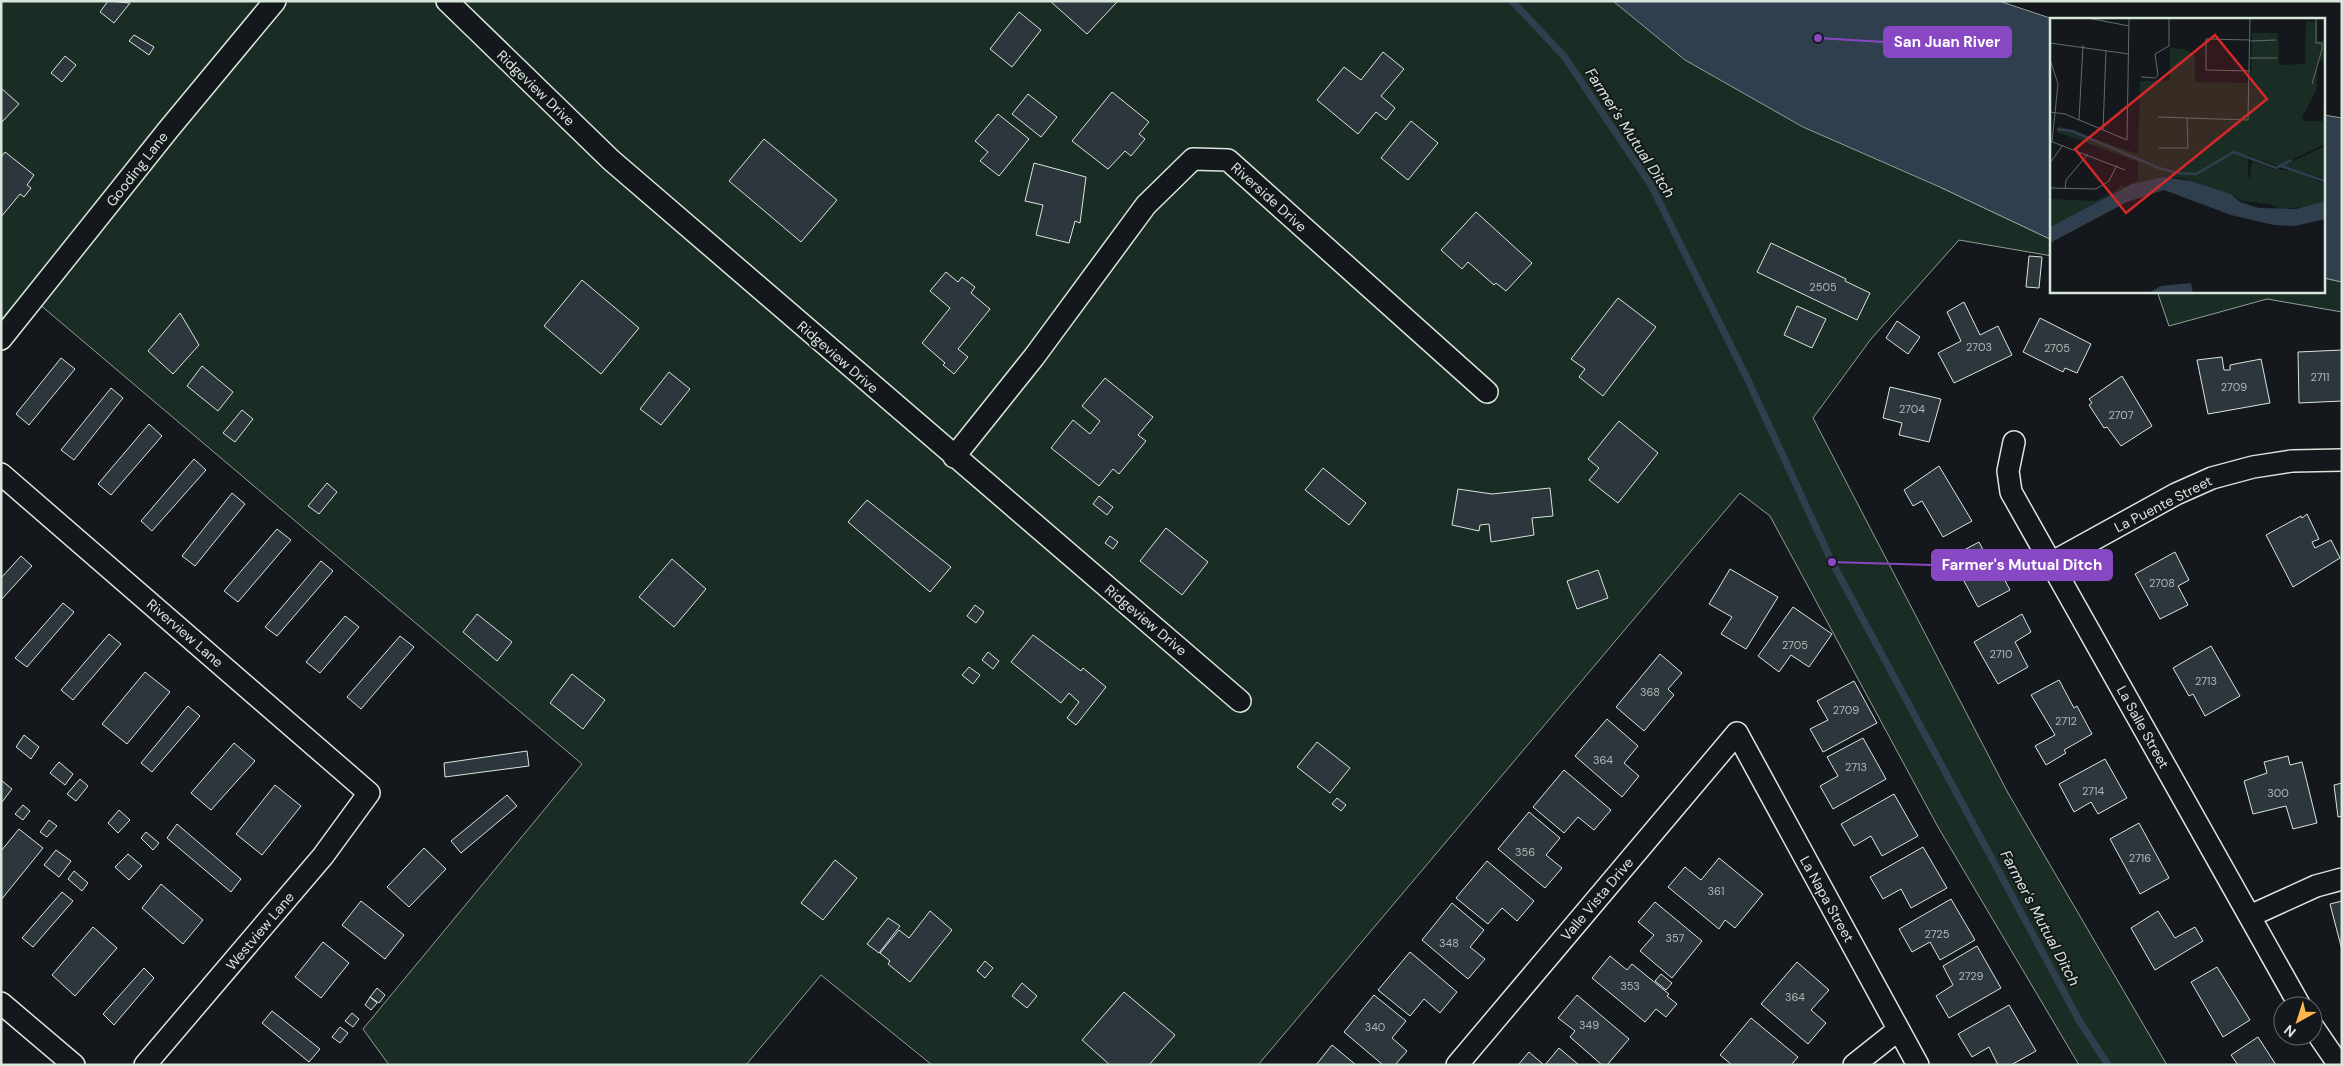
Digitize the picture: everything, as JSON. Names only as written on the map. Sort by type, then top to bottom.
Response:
[{"type":"street","name":"Gooding Lane","points":[[1,340],[168,130],[275,1]]},
{"type":"street","name":"Ridgeview Drive","points":[[446,1],[611,160],[954,457],[1240,701]]},
{"type":"street","name":"Riverside Drive","points":[[954,457],[1034,357],[1146,206],[1193,159],[1228,160],[1487,392]]},
{"type":"street","name":"La Salle Street","points":[[2014,442],[2008,471],[2011,492],[2294,996]]},
{"type":"street","name":"La Puente Street","points":[[2051,563],[2176,494],[2212,478],[2262,465],[2292,461],[2342,460]]},
{"type":"street","name":"Riverview Lane","points":[[1,474],[369,793]]},
{"type":"street","name":"La Napa Street","points":[[1737,733],[1918,1065]]},
{"type":"street","name":"Valle Vista Drive","points":[[1457,1065],[1737,733]]},
{"type":"street","name":"Westview Lane","points":[[145,1065],[323,856],[369,793]]},
{"type":"street","points":[[2250,916],[2316,886],[2342,879]]},
{"type":"street","points":[[1,1003],[74,1065]]},
{"type":"street","points":[[1854,1065],[1898,1030]]},
{"type":"street","points":[[2323,1042],[2339,1065]]},
{"type":"green space","points":[[1,1],[1613,1],[1942,188],[2050,239],[2050,256],[1959,240],[1871,339],[1813,418],[2008,793],[2167,1065],[2079,1065],[1938,827],[1770,516],[1740,493],[1258,1065],[932,1065],[821,975],[746,1065],[389,1065],[363,1029],[582,764],[25,292],[1,320]]},
{"type":"green space","points":[[2326,278],[2342,282],[2342,312],[2267,299],[2169,326],[2157,292],[2326,292]]},
{"type":"water","points":[[1613,1],[1999,1],[2050,18],[2050,239],[1942,188],[1803,127],[1685,60]]},
{"type":"water","points":[[2326,115],[2342,118],[2342,282],[2326,278]]},
{"type":"building","points":[[108,1],[130,3],[114,23],[100,12]]},
{"type":"building","points":[[1050,1],[1116,1],[1117,2],[1087,34]]},
{"type":"building","points":[[1019,12],[1041,30],[1012,67],[990,49]]},
{"type":"building","points":[[134,35],[154,47],[149,55],[129,41]]},
{"type":"building","points":[[1383,52],[1404,69],[1381,96],[1395,108],[1386,120],[1376,112],[1358,134],[1317,100],[1344,67],[1361,80]]},
{"type":"building","points":[[65,56],[76,65],[62,82],[51,73]]},
{"type":"building","points":[[1,88],[19,104],[1,123]]},
{"type":"building","points":[[1112,92],[1149,122],[1139,134],[1145,139],[1131,156],[1125,151],[1108,169],[1072,141]]},
{"type":"building","points":[[1028,94],[1057,117],[1041,137],[1012,114]]},
{"type":"building","points":[[998,114],[1029,139],[999,176],[980,161],[988,152],[975,141]]},
{"type":"building","points":[[1411,121],[1438,143],[1408,180],[1381,158]]},
{"type":"building","points":[[764,139],[837,200],[801,242],[729,181]]},
{"type":"building","points":[[5,152],[34,175],[27,185],[31,188],[24,197],[20,194],[1,217],[1,157]]},
{"type":"building","points":[[1034,163],[1086,177],[1080,223],[1075,221],[1069,243],[1036,235],[1043,205],[1025,201]]},
{"type":"building","points":[[1476,212],[1532,263],[1506,291],[1496,283],[1494,285],[1468,262],[1462,269],[1441,250]]},
{"type":"building","points":[[1771,243],[1846,279],[1845,281],[1870,293],[1857,320],[1757,272]]},
{"type":"building","points":[[2029,256],[2042,257],[2039,288],[2026,287]]},
{"type":"building","points":[[946,272],[958,282],[962,277],[975,287],[971,293],[990,309],[958,349],[968,357],[954,374],[943,365],[945,363],[922,343],[950,308],[930,291]]},
{"type":"building","points":[[582,280],[639,328],[601,374],[544,326]]},
{"type":"building","points":[[1618,298],[1656,327],[1603,396],[1579,377],[1585,369],[1571,359]]},
{"type":"building","points":[[1964,302],[1980,335],[1998,326],[2012,355],[1954,383],[1938,353],[1961,341],[1947,312]]},
{"type":"building","points":[[1797,306],[1826,319],[1812,348],[1784,335]]},
{"type":"building","points":[[180,313],[199,345],[173,374],[148,351]]},
{"type":"building","points":[[2040,318],[2091,344],[2077,373],[2065,368],[2063,372],[2023,352]]},
{"type":"building","points":[[1897,321],[1920,337],[1908,354],[1886,338]]},
{"type":"building","points":[[2342,350],[2342,401],[2299,403],[2298,352]]},
{"type":"building","points":[[2222,357],[2224,370],[2230,370],[2230,365],[2261,359],[2270,403],[2208,414],[2197,360]]},
{"type":"building","points":[[61,358],[75,369],[29,425],[16,414]]},
{"type":"building","points":[[202,366],[233,392],[218,411],[187,386]]},
{"type":"building","points":[[669,372],[690,389],[661,425],[640,409]]},
{"type":"building","points":[[2122,376],[2152,426],[2121,446],[2107,427],[2104,428],[2089,405],[2092,403],[2089,399]]},
{"type":"building","points":[[1105,378],[1153,417],[1138,435],[1146,441],[1119,474],[1113,469],[1099,486],[1051,448],[1073,420],[1090,434],[1100,421],[1082,406]]},
{"type":"building","points":[[1890,387],[1941,399],[1929,442],[1899,435],[1902,423],[1883,418]]},
{"type":"building","points":[[111,388],[123,398],[74,460],[61,450]]},
{"type":"building","points":[[242,410],[253,419],[235,442],[223,433]]},
{"type":"building","points":[[1619,421],[1658,453],[1618,503],[1589,480],[1599,468],[1588,459]]},
{"type":"building","points":[[149,424],[162,436],[111,495],[98,484]]},
{"type":"building","points":[[194,459],[206,470],[152,531],[141,521]]},
{"type":"building","points":[[1939,466],[1972,521],[1943,537],[1922,501],[1913,506],[1904,490]]},
{"type":"building","points":[[1323,468],[1366,503],[1349,525],[1305,490]]},
{"type":"building","points":[[327,483],[337,492],[319,514],[308,506]]},
{"type":"building","points":[[1550,488],[1553,516],[1532,518],[1534,535],[1491,542],[1489,524],[1480,525],[1479,531],[1452,525],[1458,489],[1492,494]]},
{"type":"building","points":[[232,493],[245,504],[195,566],[182,556]]},
{"type":"building","points":[[1099,496],[1113,507],[1107,515],[1093,504]]},
{"type":"building","points":[[867,500],[951,567],[930,592],[848,522]]},
{"type":"building","points":[[2307,514],[2319,539],[2312,542],[2315,548],[2331,540],[2340,558],[2293,587],[2266,535]]},
{"type":"building","points":[[1166,528],[1208,562],[1182,595],[1140,561]]},
{"type":"building","points":[[277,529],[291,540],[238,602],[224,591]]},
{"type":"building","points":[[1110,536],[1118,542],[1113,549],[1105,543]]},
{"type":"building","points":[[1979,542],[1984,552],[1989,550],[2010,590],[1978,607],[1951,557]]},
{"type":"building","points":[[2175,552],[2189,580],[2178,586],[2188,605],[2160,619],[2135,574]]},
{"type":"building","points":[[21,556],[32,566],[1,600],[1,578]]},
{"type":"building","points":[[672,559],[706,589],[674,627],[639,597]]},
{"type":"building","points":[[321,561],[333,571],[277,636],[265,627]]},
{"type":"building","points":[[1730,569],[1778,597],[1746,649],[1721,634],[1732,617],[1709,604]]},
{"type":"building","points":[[1598,570],[1608,598],[1577,609],[1567,581]]},
{"type":"building","points":[[63,603],[74,612],[27,667],[15,658]]},
{"type":"building","points":[[975,605],[984,612],[976,623],[967,616]]},
{"type":"building","points":[[1793,607],[1832,634],[1809,667],[1791,655],[1779,672],[1758,656]]},
{"type":"building","points":[[477,614],[512,642],[497,661],[463,632]]},
{"type":"building","points":[[2022,614],[2031,632],[2015,642],[2028,667],[1998,684],[1974,642]]},
{"type":"building","points":[[345,616],[359,627],[320,673],[306,662]]},
{"type":"building","points":[[109,634],[121,644],[73,700],[61,690]]},
{"type":"building","points":[[1033,635],[1081,671],[1083,668],[1106,687],[1076,725],[1067,718],[1079,702],[1069,693],[1061,703],[1011,662]]},
{"type":"building","points":[[400,636],[414,647],[361,709],[347,697]]},
{"type":"building","points":[[2211,646],[2240,696],[2205,716],[2193,694],[2189,696],[2173,668]]},
{"type":"building","points":[[988,652],[999,661],[993,669],[982,660]]},
{"type":"building","points":[[1660,654],[1682,673],[1668,689],[1674,695],[1644,731],[1616,707]]},
{"type":"building","points":[[969,667],[980,675],[973,684],[962,675]]},
{"type":"building","points":[[145,672],[170,692],[127,744],[102,724]]},
{"type":"building","points":[[572,674],[605,700],[583,729],[550,703]]},
{"type":"building","points":[[2059,680],[2074,708],[2077,706],[2092,734],[2064,750],[2066,753],[2046,765],[2035,746],[2055,735],[2031,695]]},
{"type":"building","points":[[1854,681],[1877,723],[1823,752],[1810,729],[1828,720],[1817,701]]},
{"type":"building","points":[[188,706],[200,716],[152,772],[141,763]]},
{"type":"building","points":[[1607,719],[1638,746],[1624,763],[1639,776],[1622,797],[1575,756]]},
{"type":"building","points":[[24,735],[39,747],[31,759],[16,747]]},
{"type":"building","points":[[1863,738],[1886,779],[1833,809],[1820,786],[1838,776],[1827,757]]},
{"type":"building","points":[[1317,742],[1350,768],[1330,793],[1297,767]]},
{"type":"building","points":[[234,743],[255,761],[211,810],[191,793]]},
{"type":"building","points":[[527,751],[529,766],[445,777],[444,763]]},
{"type":"building","points":[[2288,756],[2290,765],[2302,762],[2317,823],[2293,829],[2286,806],[2253,814],[2244,781],[2267,773],[2264,762]]},
{"type":"building","points":[[2105,759],[2127,798],[2098,814],[2091,802],[2074,812],[2059,784]]},
{"type":"building","points":[[59,762],[73,774],[65,785],[50,773]]},
{"type":"building","points":[[1564,770],[1611,810],[1594,830],[1578,817],[1564,833],[1533,807]]},
{"type":"building","points":[[80,779],[88,786],[76,801],[67,794]]},
{"type":"building","points":[[1,780],[12,789],[2,802],[1,802]]},
{"type":"building","points":[[2342,783],[2342,816],[2338,817],[2334,785]]},
{"type":"building","points":[[275,785],[301,806],[262,855],[236,834]]},
{"type":"building","points":[[1894,794],[1918,836],[1882,856],[1871,836],[1854,846],[1841,824]]},
{"type":"building","points":[[507,795],[517,806],[461,853],[451,841]]},
{"type":"building","points":[[1337,798],[1346,805],[1341,811],[1332,804]]},
{"type":"building","points":[[23,805],[30,811],[23,820],[15,814]]},
{"type":"building","points":[[119,810],[130,820],[118,833],[108,823]]},
{"type":"building","points":[[1529,812],[1560,838],[1546,855],[1562,868],[1545,888],[1498,849]]},
{"type":"building","points":[[49,820],[57,826],[47,837],[40,832]]},
{"type":"building","points":[[2139,823],[2169,878],[2140,894],[2110,839]]},
{"type":"building","points":[[177,824],[241,879],[231,892],[167,838]]},
{"type":"building","points":[[19,829],[43,848],[1,900],[1,851]]},
{"type":"building","points":[[146,832],[159,843],[153,850],[141,838]]},
{"type":"building","points":[[1923,847],[1947,888],[1911,908],[1901,889],[1883,899],[1870,877]]},
{"type":"building","points":[[424,848],[446,869],[409,907],[387,887]]},
{"type":"building","points":[[56,850],[71,861],[59,877],[44,865]]},
{"type":"building","points":[[128,854],[142,866],[129,880],[115,867]]},
{"type":"building","points":[[1719,858],[1763,894],[1735,928],[1725,920],[1719,929],[1668,887],[1685,867],[1701,880]]},
{"type":"building","points":[[835,860],[857,878],[823,920],[801,903]]},
{"type":"building","points":[[1487,861],[1534,901],[1517,921],[1502,908],[1488,924],[1456,898]]},
{"type":"building","points":[[74,871],[88,883],[82,891],[68,879]]},
{"type":"building","points":[[161,884],[203,920],[183,944],[142,908]]},
{"type":"building","points":[[62,892],[73,901],[33,947],[22,938]]},
{"type":"building","points":[[1951,899],[1975,940],[1940,960],[1930,942],[1912,952],[1899,929]]},
{"type":"building","points":[[361,901],[404,935],[385,959],[342,925]]},
{"type":"building","points":[[2342,901],[2342,950],[2330,904]]},
{"type":"building","points":[[1655,902],[1702,941],[1672,978],[1640,951],[1654,935],[1638,922]]},
{"type":"building","points":[[1452,903],[1484,930],[1470,947],[1485,959],[1468,979],[1422,940]]},
{"type":"building","points":[[930,911],[952,930],[910,982],[888,964],[890,961],[880,953],[899,930],[909,938]]},
{"type":"building","points":[[2158,911],[2175,938],[2195,927],[2203,941],[2155,970],[2131,928]]},
{"type":"building","points":[[888,918],[900,926],[879,953],[867,944]]},
{"type":"building","points":[[93,927],[117,948],[75,996],[52,975]]},
{"type":"building","points":[[323,942],[349,963],[321,998],[295,977]]},
{"type":"building","points":[[1977,946],[2001,988],[1949,1018],[1936,996],[1953,985],[1943,966]]},
{"type":"building","points":[[1410,952],[1457,992],[1440,1013],[1424,999],[1410,1016],[1378,990]]},
{"type":"building","points":[[1610,956],[1627,970],[1632,964],[1669,994],[1667,996],[1677,1004],[1666,1017],[1656,1009],[1645,1022],[1592,978]]},
{"type":"building","points":[[985,961],[993,968],[985,978],[977,971]]},
{"type":"building","points":[[1797,962],[1829,990],[1811,1010],[1826,1023],[1808,1044],[1761,1004]]},
{"type":"building","points":[[2217,967],[2250,1020],[2223,1037],[2191,982]]},
{"type":"building","points":[[144,968],[154,978],[114,1025],[103,1014]]},
{"type":"building","points":[[1661,974],[1672,983],[1666,990],[1655,981]]},
{"type":"building","points":[[1022,983],[1037,996],[1027,1008],[1012,996]]},
{"type":"building","points":[[377,988],[385,995],[379,1003],[370,997]]},
{"type":"building","points":[[1124,992],[1175,1035],[1149,1065],[1110,1065],[1082,1040]]},
{"type":"building","points":[[1374,995],[1406,1021],[1392,1038],[1407,1051],[1395,1065],[1383,1065],[1344,1032]]},
{"type":"building","points":[[1577,995],[1629,1039],[1607,1065],[1602,1065],[1570,1037],[1575,1031],[1558,1018]]},
{"type":"building","points":[[370,997],[377,1003],[371,1010],[365,1005]]},
{"type":"building","points":[[2009,1005],[2036,1051],[2011,1065],[1998,1065],[1989,1047],[1972,1057],[1958,1034]]},
{"type":"building","points":[[272,1011],[320,1049],[309,1062],[262,1023]]},
{"type":"building","points":[[352,1013],[359,1019],[353,1027],[345,1021]]},
{"type":"building","points":[[1751,1018],[1798,1057],[1791,1065],[1732,1065],[1720,1055]]},
{"type":"building","points":[[340,1027],[348,1033],[340,1043],[332,1037]]},
{"type":"building","points":[[2258,1037],[2276,1065],[2238,1065],[2231,1055]]},
{"type":"building","points":[[1332,1045],[1356,1065],[1316,1065]]},
{"type":"building","points":[[1559,1048],[1579,1065],[1545,1065]]},
{"type":"building","points":[[1529,1052],[1544,1065],[1518,1065]]},
{"type":"waterway","name":"Farmer's Mutual Ditch","points":[[1512,1],[1564,56],[1651,185],[1747,378],[1832,562],[2080,1022],[2108,1065]]},
{"type":"place","name":"San Juan River","points":[[1818,38]]},
{"type":"place","name":"Farmer's Mutual Ditch","points":[[1832,562]]}]
